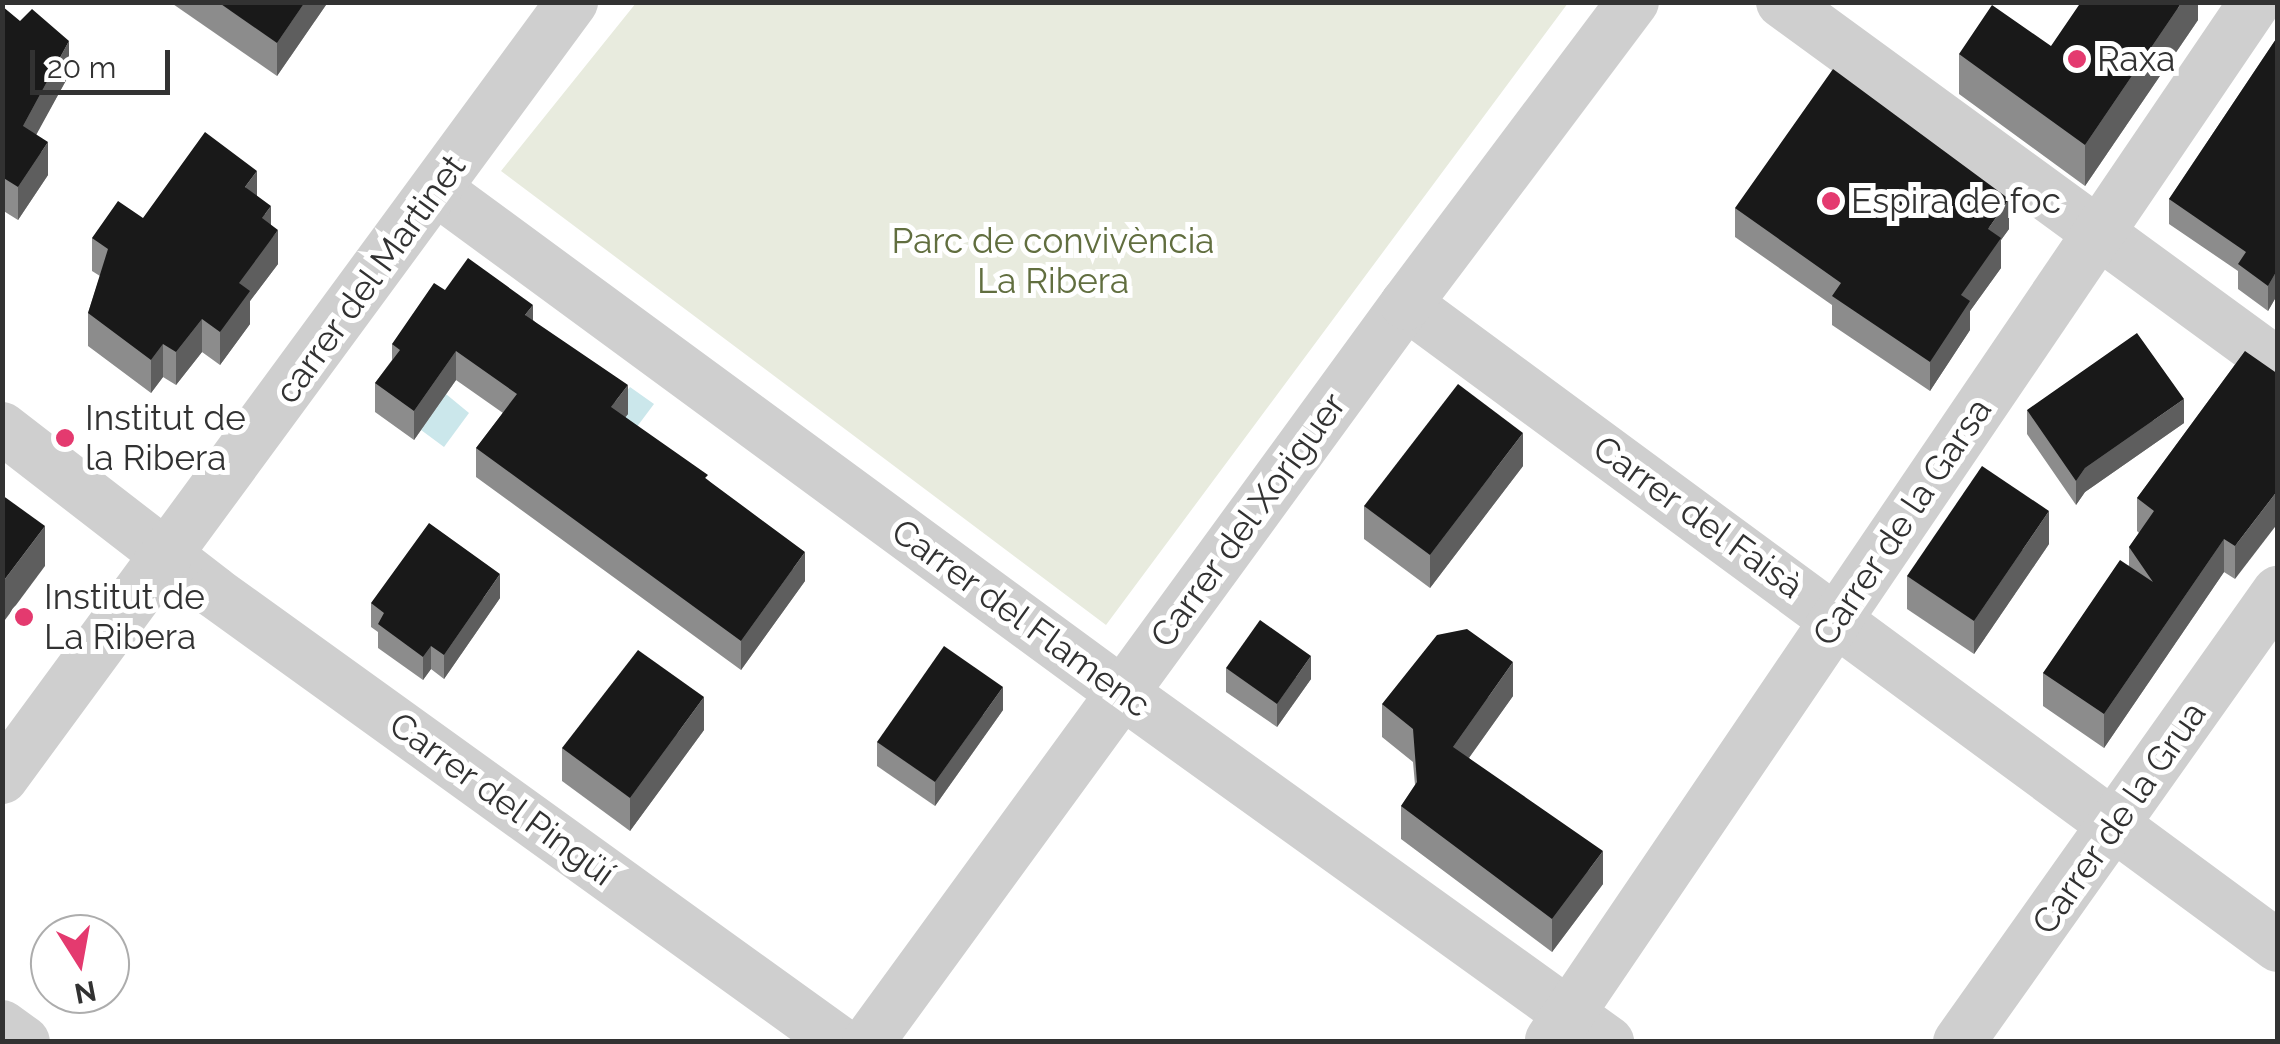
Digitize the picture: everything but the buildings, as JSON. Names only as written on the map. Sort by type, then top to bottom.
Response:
[{"type":"street","name":"carrer del Martinet","points":[[167,554],[572,2]]},
{"type":"street","name":"Carrer del Xoriguer","points":[[868,1042],[1406,304],[1633,2]]},
{"type":"street","points":[[1782,2],[2278,364]]},
{"type":"street","name":"Carrer de la Garsa","points":[[1576,1032],[1836,618],[2254,2]]},
{"type":"street","name":"Carrer del Flamenc","points":[[437,190],[1576,1032]]},
{"type":"street","name":"Carrer del Faisà","points":[[1406,304],[2278,946]]},
{"type":"street","name":"Carrer del Pingüí","points":[[2,428],[167,554],[839,1042]]},
{"type":"street","points":[[2,778],[167,554]]},
{"type":"street","name":"Carrer de la Grua","points":[[1959,1042],[2278,592]]},
{"type":"street","points":[[2,1026],[24,1042]]},
{"type":"green space","name":"Parc de convivència La Ribera","points":[[636,2],[1568,3],[1106,625],[501,171]]},
{"type":"water","points":[[630,387],[654,404],[624,444],[611,437],[615,405]]},
{"type":"water","points":[[446,394],[469,413],[444,447],[421,430]]},
{"type":"place","name":"Raxa","points":[[2077,59]]},
{"type":"place","name":"Espira de foc","points":[[1831,201]]},
{"type":"place","name":"Institut de la Ribera","points":[[65,438]]},
{"type":"place","name":"Institut de La Ribera","points":[[24,617]]}]
